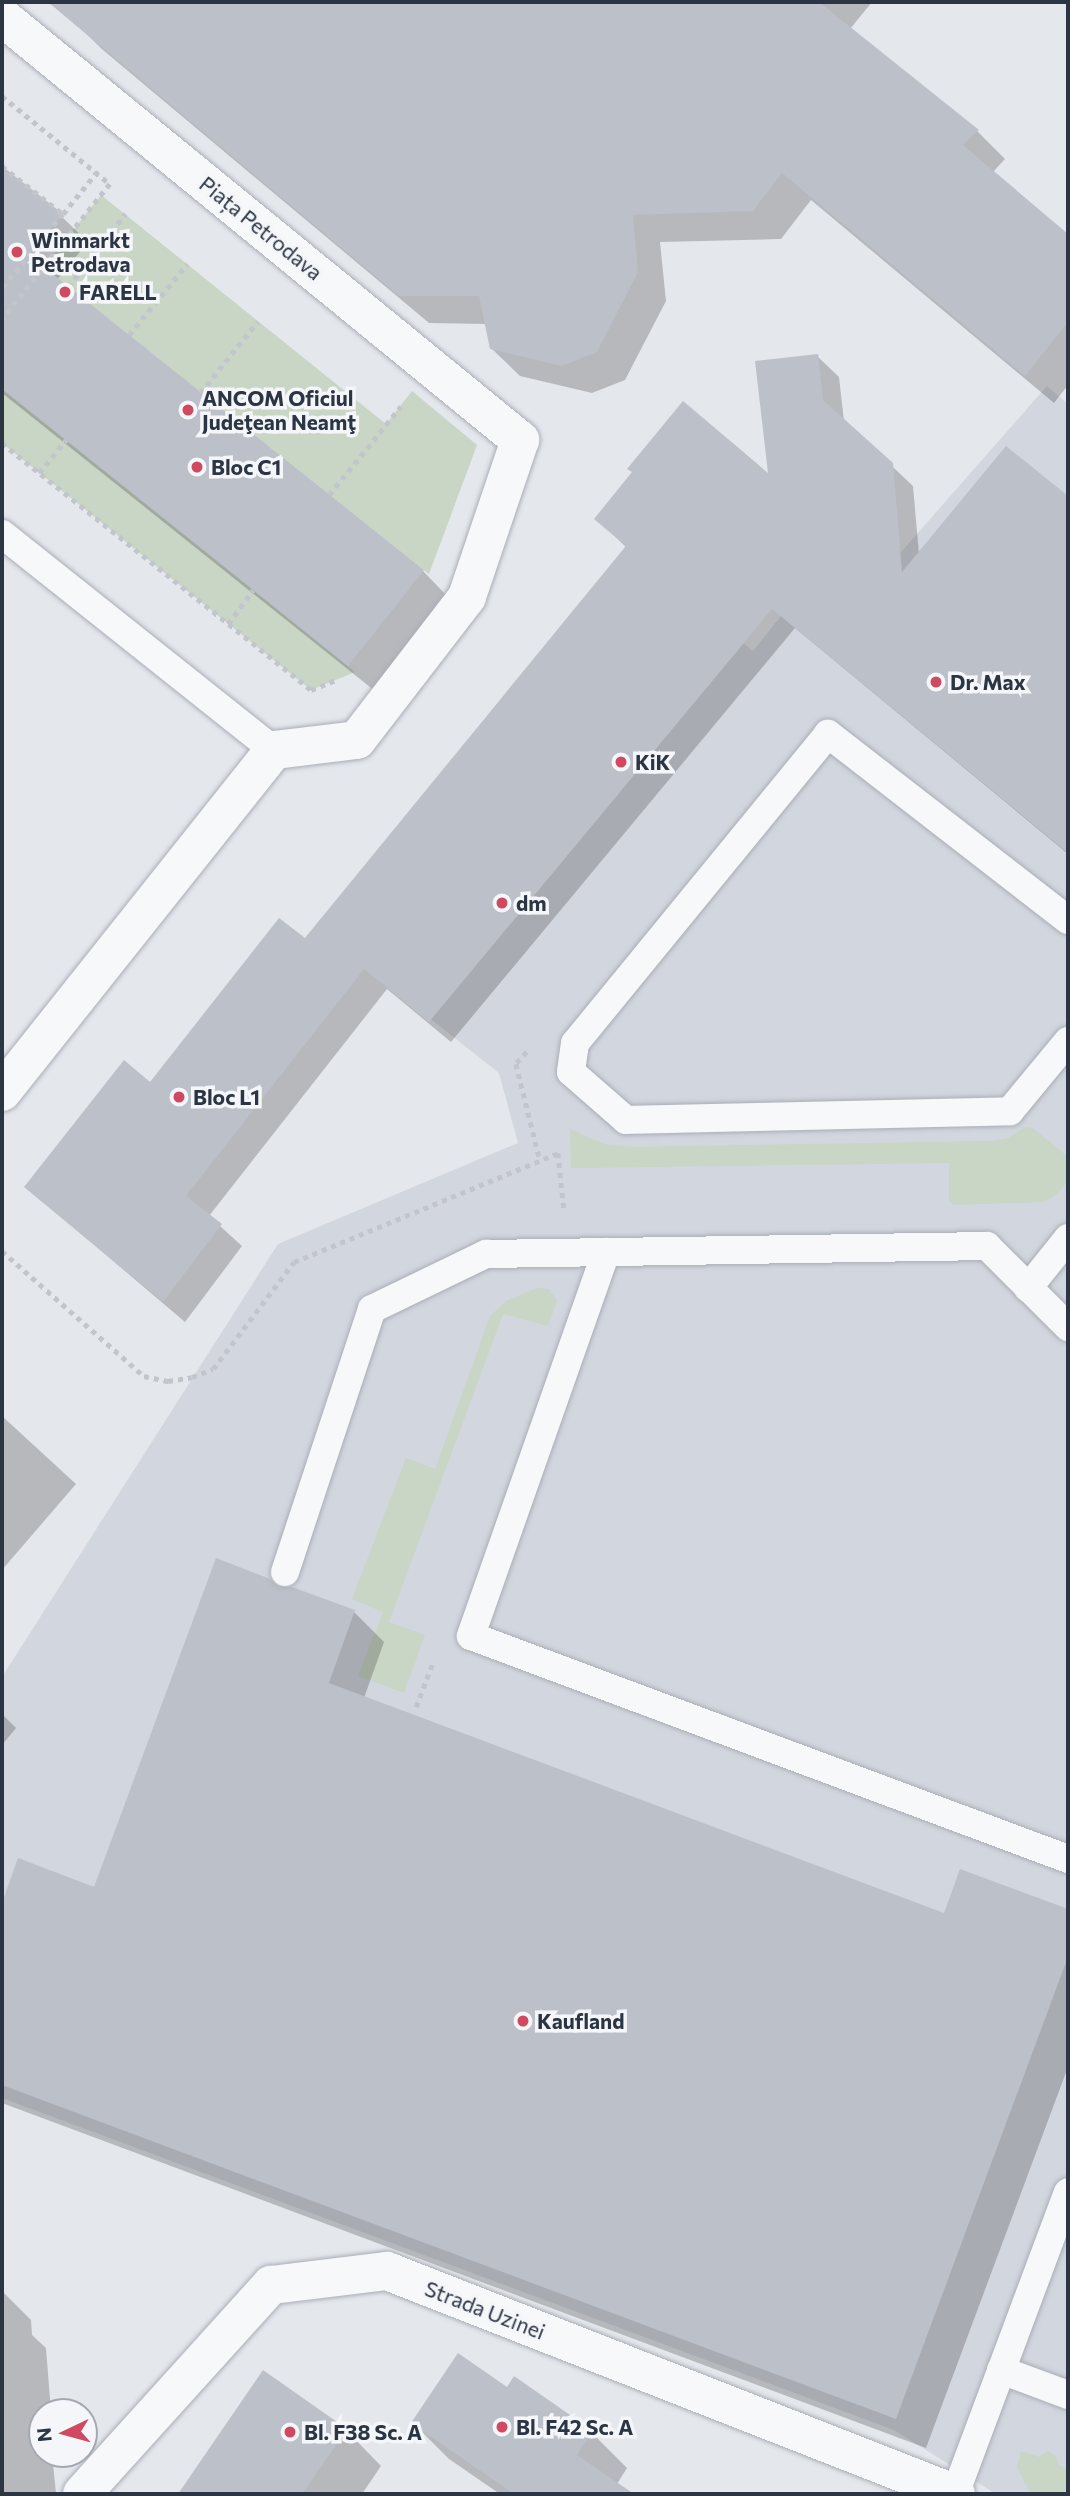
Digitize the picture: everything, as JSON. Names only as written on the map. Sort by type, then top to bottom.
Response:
[{"type":"street","name":"Piața Petrodava","points":[[2,17],[520,440],[467,597],[357,740],[274,750]]},
{"type":"street","points":[[2,1092],[274,750]]},
{"type":"street","name":"Strada Uzinei","points":[[82,2494],[271,2285],[387,2271],[955,2494]]},
{"type":"lane","points":[[2,534],[274,750]]},
{"type":"lane","points":[[1068,920],[828,734],[575,1043],[570,1072],[626,1120],[1010,1111],[1068,1041]]},
{"type":"lane","points":[[1028,1288],[1068,1238]]},
{"type":"lane","points":[[285,1572],[372,1309],[486,1254],[987,1247],[1068,1327]]},
{"type":"lane","points":[[606,1252],[471,1636],[1068,1859]]},
{"type":"lane","points":[[955,2494],[1068,2192]]},
{"type":"lane","points":[[1001,2370],[1068,2395]]},
{"type":"path","points":[[2,96],[110,184],[2,320]]},
{"type":"path","points":[[2,166],[62,214]]},
{"type":"path","points":[[2,289],[96,173]]},
{"type":"path","points":[[68,287],[125,214]]},
{"type":"path","points":[[129,335],[187,264]]},
{"type":"path","points":[[200,393],[258,321]]},
{"type":"path","points":[[329,495],[386,424]]},
{"type":"path","points":[[39,473],[66,440]]},
{"type":"path","points":[[2,443],[311,690],[344,676]]},
{"type":"path","points":[[228,624],[253,590]]},
{"type":"shaded area","points":[[1047,386],[1068,404],[1068,2494],[996,2494],[894,2430],[2,2098],[2,1677],[278,1244],[518,1143],[499,1073],[314,927],[626,546],[753,651],[849,531],[888,567]]},
{"type":"green space","points":[[101,195],[386,424],[412,391],[477,445],[429,574],[44,267]]},
{"type":"green space","points":[[2,389],[355,672],[311,690],[2,443]]},
{"type":"green space","points":[[1025,1127],[1033,1128],[1068,1157],[1068,1181],[1055,1196],[1043,1202],[953,1205],[949,1200],[949,1163],[571,1168],[570,1129],[604,1144],[632,1147],[991,1141],[1008,1138]]},
{"type":"green space","points":[[537,1288],[549,1289],[557,1301],[548,1326],[503,1314],[389,1622],[425,1635],[404,1693],[358,1676],[383,1612],[352,1599],[406,1458],[435,1469],[490,1316],[506,1301]]},
{"type":"green space","points":[[1021,2451],[1039,2457],[1047,2451],[1056,2456],[1058,2465],[1068,2469],[1068,2494],[1034,2494],[1029,2491],[1017,2467]]},
{"type":"building","points":[[48,2],[819,2],[979,130],[963,145],[1068,234],[1068,322],[1025,376],[782,173],[753,211],[633,215],[638,272],[597,352],[562,366],[490,349],[479,296],[399,296]]},
{"type":"building","name":"Bloc C1","points":[[2,166],[63,214],[29,255],[424,570],[348,666],[2,389]]},
{"type":"building","points":[[818,354],[823,400],[893,463],[902,572],[1006,446],[1068,496],[1068,853],[772,609],[429,1022],[364,969],[186,1196],[222,1224],[163,1302],[24,1187],[124,1060],[150,1082],[279,918],[305,938],[626,546],[594,519],[632,472],[627,469],[683,401],[768,473],[755,361]]},
{"type":"building","name":"Kaufland","points":[[216,1558],[270,1579],[279,1587],[292,1587],[355,1610],[329,1683],[944,1913],[960,1869],[1068,1909],[1068,1957],[896,2419],[2,2085],[2,1903],[18,1858],[94,1887]]},
{"type":"building","name":"Bl. F42 Sc. A","points":[[458,2353],[507,2387],[514,2376],[593,2431],[577,2455],[634,2494],[514,2494],[411,2423]]},
{"type":"building","name":"Bl. F38 Sc. A","points":[[263,2370],[347,2429],[330,2454],[302,2494],[178,2494]]},
{"type":"place","name":"Winmarkt Petrodava","points":[[17,252]]},
{"type":"place","name":"FARELL","points":[[65,292]]},
{"type":"place","name":"ANCOM Oficiul Judeţean Neamţ","points":[[188,410]]},
{"type":"place","name":"Bloc C1","points":[[197,467]]},
{"type":"place","name":"Dr. Max","points":[[936,682]]},
{"type":"place","name":"KiK","points":[[621,762]]},
{"type":"place","name":"dm","points":[[502,903]]},
{"type":"place","name":"Bloc L1","points":[[179,1097]]},
{"type":"place","name":"Kaufland","points":[[523,2021]]},
{"type":"place","name":"Bl. F42 Sc. A","points":[[502,2427]]},
{"type":"place","name":"Bl. F38 Sc. A","points":[[290,2432]]}]
